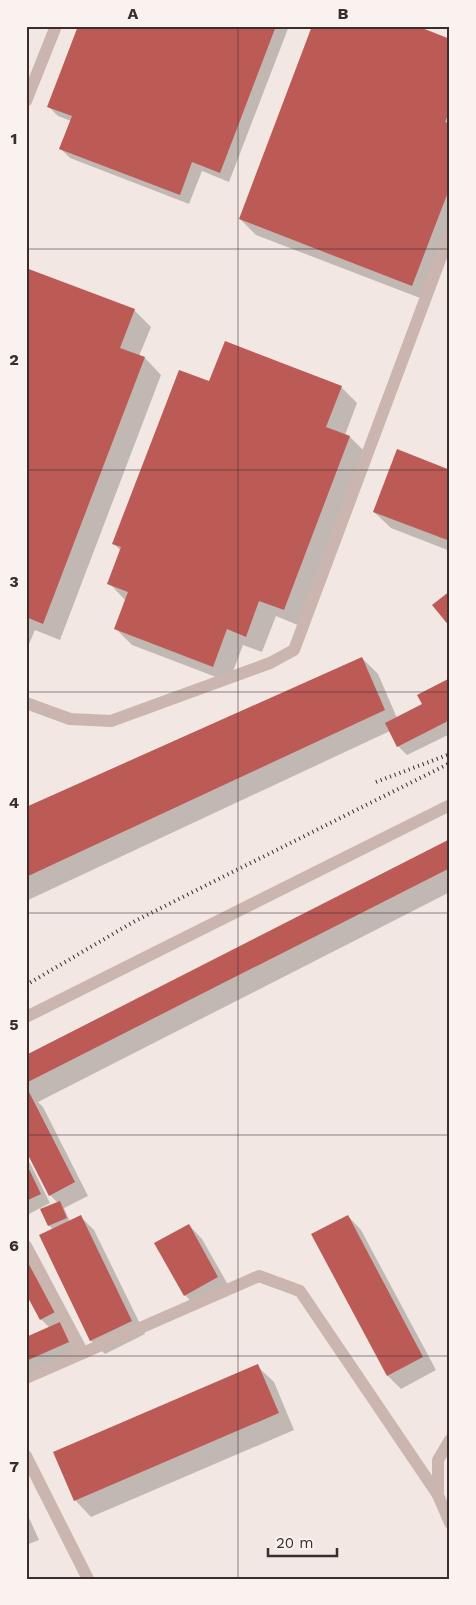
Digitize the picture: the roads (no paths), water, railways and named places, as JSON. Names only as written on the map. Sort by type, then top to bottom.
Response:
[{"type":"street","points":[[26,101],[56,26]]},
{"type":"street","points":[[26,703],[70,719],[111,721],[270,663],[294,650],[450,234]]},
{"type":"street","points":[[26,1017],[450,805]]},
{"type":"street","points":[[26,1246],[83,1353]]},
{"type":"street","points":[[26,1378],[259,1276],[300,1291],[438,1495],[450,1523]]},
{"type":"street","points":[[438,1495],[438,1460],[450,1440]]},
{"type":"street","points":[[26,1456],[88,1579]]},
{"type":"railway","points":[[376,782],[450,754]]},
{"type":"railway","points":[[26,985],[135,921],[450,763]]}]
